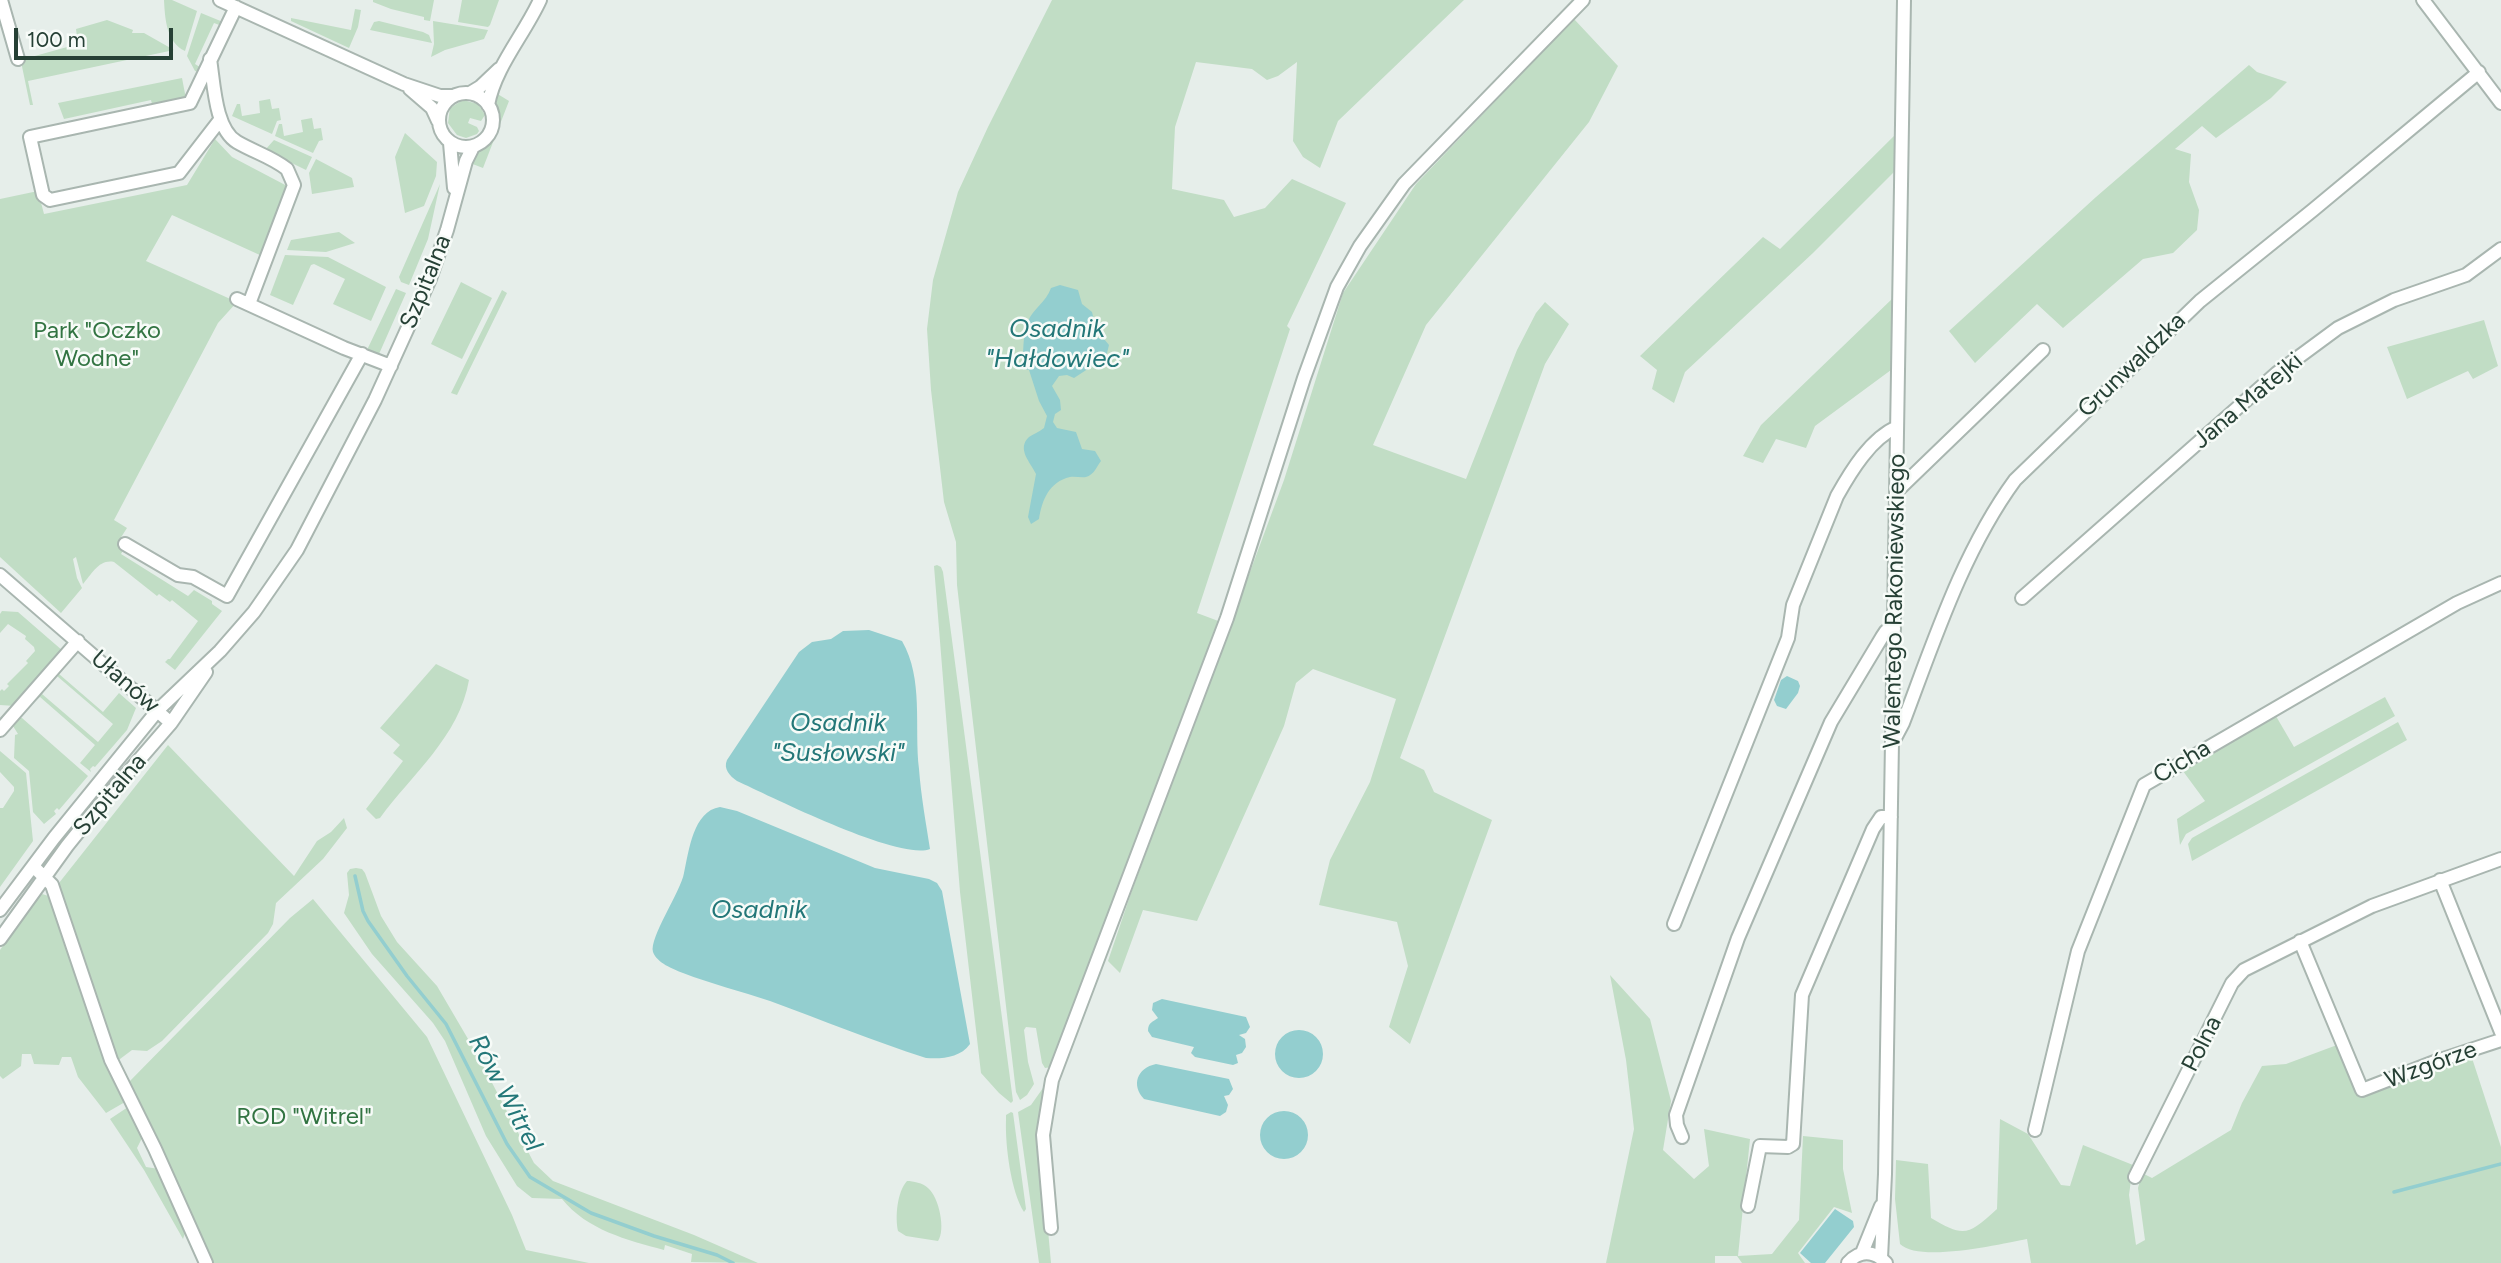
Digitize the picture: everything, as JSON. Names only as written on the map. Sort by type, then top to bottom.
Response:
[{"type":"street","points":[[1,0],[18,59]]},
{"type":"street","points":[[220,0],[404,84],[440,96],[470,93],[505,63]]},
{"type":"street","points":[[488,105],[505,63],[540,0]]},
{"type":"street","points":[[1051,1228],[1043,1135],[1052,1080],[1227,618],[1328,308],[1360,246],[1404,184],[1583,0]]},
{"type":"street","name":"Walentego Rakoniewskiego","points":[[1884,1260],[1882,1203],[1893,743],[1904,0]]},
{"type":"street","points":[[2423,0],[2501,103]]},
{"type":"street","points":[[220,120],[179,173],[50,200],[43,195],[30,137],[190,103],[236,7]]},
{"type":"street","points":[[210,59],[220,120],[225,131],[232,139],[287,169],[294,185],[243,301],[344,348],[391,366]]},
{"type":"street","name":"Grunwaldzka","points":[[1893,743],[1954,592],[1996,507],[2015,480],[2200,301],[2479,72]]},
{"type":"street","points":[[404,84],[429,105],[442,134],[450,143],[464,148],[484,141],[492,127],[492,115],[488,105],[480,97],[470,93]]},
{"type":"street","points":[[438,121],[442,107],[453,96]]},
{"type":"street","name":"Szpitalna","points":[[450,143],[455,195]]},
{"type":"street","name":"Szpitalna","points":[[0,910],[158,710],[220,651],[254,612],[297,550],[391,366],[438,259],[455,195],[472,147]]},
{"type":"street","name":"Jana Matejki","points":[[2022,598],[2277,373],[2338,328],[2394,300],[2466,275],[2501,249]]},
{"type":"street","points":[[1897,491],[2043,350]]},
{"type":"street","points":[[125,544],[178,575],[193,577],[227,596],[362,354]]},
{"type":"street","points":[[1674,924],[1788,638],[1793,605],[1837,496],[1878,439],[1898,427]]},
{"type":"street","name":"Ułanów","points":[[3,583],[78,641],[171,723]]},
{"type":"street","name":"Cicha","points":[[2035,1130],[2078,951],[2144,785],[2457,603],[2501,583]]},
{"type":"street","points":[[1682,1138],[1676,1115],[1738,938],[1831,722],[1886,631],[1894,629]]},
{"type":"street","name":"Ułanów","points":[[0,730],[78,641]]},
{"type":"street","name":"Szpitalna","points":[[0,939],[100,804],[171,723],[220,651]]},
{"type":"street","points":[[1748,1206],[1760,1146],[1788,1147],[1793,1144],[1802,995],[1873,829],[1881,817],[1891,817]]},
{"type":"street","name":"Polna","points":[[2134,1177],[2232,983],[2251,965],[2372,906],[2501,859]]},
{"type":"street","points":[[33,866],[52,885],[111,1060],[155,1149],[206,1263]]},
{"type":"street","points":[[2440,880],[2501,1032]]},
{"type":"street","name":"Wzgórze","points":[[2300,941],[2362,1090],[2501,1040]]},
{"type":"street","name":"Walentego Rakoniewskiego","points":[[1862,1253],[1882,1203]]},
{"type":"street","points":[[1848,1263],[1862,1253],[1875,1254],[1884,1260]]},
{"type":"green space","points":[[164,0],[172,0],[197,11],[185,51],[170,36]]},
{"type":"green space","points":[[373,0],[434,0],[430,21],[391,9]]},
{"type":"green space","points":[[462,0],[499,0],[490,25],[488,27],[458,22]]},
{"type":"green space","points":[[1052,0],[1464,0],[1338,121],[1320,168],[1303,157],[1293,141],[1297,62],[1278,76],[1267,80],[1252,69],[1196,62],[1175,127],[1172,189],[1224,200],[1234,217],[1265,208],[1292,179],[1346,203],[1287,326],[1290,329],[1197,613],[1221,622],[1052,1067],[1045,1068],[1042,1063],[1036,1028],[1026,1027],[1024,1030],[1034,1084],[1020,1100],[1016,1092],[957,585],[956,542],[944,502],[927,329],[933,280],[958,192]]},
{"type":"green space","points":[[355,9],[361,10],[358,27],[349,48],[291,21],[291,18],[351,30]]},
{"type":"green space","points":[[201,13],[223,22],[222,26],[214,23],[195,64],[203,69],[199,72],[195,71],[187,56]]},
{"type":"green space","points":[[1574,19],[1618,66],[1589,122],[1426,325],[1373,445],[1466,479],[1517,350],[1536,313],[1545,302],[1569,324],[1545,364],[1400,758],[1424,770],[1434,792],[1492,820],[1410,1044],[1389,1027],[1408,966],[1397,922],[1319,905],[1330,860],[1370,782],[1396,699],[1313,669],[1296,683],[1284,726],[1197,921],[1143,910],[1120,973],[1108,961],[1284,480],[1343,293],[1416,184]]},
{"type":"green space","points":[[107,20],[133,30],[132,33],[144,33],[174,50],[28,81],[33,105],[30,105],[19,52],[24,59],[78,44],[76,29]]},
{"type":"green space","points":[[433,21],[488,30],[484,39],[445,50],[431,57],[434,44]]},
{"type":"green space","points":[[374,22],[423,32],[429,35],[432,43],[370,30]]},
{"type":"green space","points":[[2249,65],[2257,72],[2287,82],[2271,98],[2216,138],[2202,126],[2175,149],[2191,154],[2189,182],[2199,210],[2197,230],[2173,253],[2143,259],[2063,328],[2037,304],[1975,363],[1949,331],[2096,197]]},
{"type":"green space","points":[[182,78],[186,99],[153,108],[151,100],[64,119],[58,103]]},
{"type":"green space","points":[[496,93],[509,101],[483,168],[470,163],[497,128]]},
{"type":"green space","points":[[270,99],[272,109],[279,108],[281,120],[277,121],[272,134],[232,116],[237,104],[240,104],[242,116],[260,113],[259,101]]},
{"type":"green space","points":[[463,100],[478,104],[485,115],[481,121],[470,118],[468,123],[479,131],[466,138],[457,135],[448,123],[450,108]]},
{"type":"green space","points":[[312,118],[314,129],[321,128],[323,140],[319,141],[313,153],[275,136],[279,124],[282,124],[284,136],[303,132],[301,120]]},
{"type":"green space","points":[[405,133],[437,162],[436,176],[424,206],[405,213],[395,157]]},
{"type":"green space","points":[[1896,134],[1896,170],[1813,253],[1685,372],[1674,403],[1652,389],[1657,370],[1640,356],[1763,237],[1780,249]]},
{"type":"green space","name":"Park \"Oczko Wodne\"","points":[[215,139],[232,157],[289,187],[262,256],[172,215],[146,261],[237,302],[218,323],[114,520],[127,528],[118,542],[125,547],[121,554],[188,596],[194,590],[222,611],[175,670],[165,662],[198,621],[172,600],[170,602],[159,594],[157,596],[114,562],[100,565],[83,584],[76,557],[73,559],[82,588],[61,613],[0,557],[0,199],[38,191],[44,214],[187,185]]},
{"type":"green space","points":[[274,140],[312,157],[306,170],[265,150]]},
{"type":"green space","points":[[316,159],[352,178],[354,187],[312,194],[309,173]]},
{"type":"green space","points":[[440,184],[428,239],[409,285],[401,282],[399,277]]},
{"type":"green space","points":[[339,232],[355,243],[326,252],[287,250],[291,240]]},
{"type":"green space","points":[[285,255],[328,257],[386,287],[371,321],[333,304],[345,279],[314,264],[311,265],[293,305],[270,295]]},
{"type":"green space","points":[[461,282],[492,298],[462,359],[431,344]]},
{"type":"green space","points":[[396,289],[406,293],[379,354],[367,350]]},
{"type":"green space","points":[[502,290],[507,293],[457,395],[451,393]]},
{"type":"green space","points":[[1893,298],[1891,370],[1815,426],[1806,448],[1776,439],[1763,463],[1743,456],[1761,425]]},
{"type":"green space","points":[[2484,320],[2498,366],[2473,379],[2468,371],[2407,399],[2387,347]]},
{"type":"green space","points":[[937,565],[943,572],[1013,1101],[1011,1103],[981,1073],[960,892],[934,566]]},
{"type":"green space","points":[[2,611],[18,612],[63,651],[15,706],[0,705],[0,691],[9,686],[7,684],[28,663],[26,661],[35,651],[25,639],[26,636],[8,624],[0,633]]},
{"type":"green space","points":[[436,664],[469,680],[464,700],[433,754],[380,818],[376,819],[366,809],[403,761],[393,753],[400,745],[380,728]]},
{"type":"green space","points":[[64,667],[59,674],[103,712],[119,693],[136,708],[127,730],[95,767],[90,769],[91,772],[80,763],[95,745],[40,697],[34,702],[46,687],[42,694],[98,742],[113,724],[57,676],[52,682]]},
{"type":"green space","points":[[2385,697],[2395,716],[2186,834],[2180,845],[2177,819],[2205,801],[2180,767],[2273,711],[2294,747]]},
{"type":"green space","points":[[20,718],[88,776],[44,824],[33,812],[29,771],[14,758],[15,735],[18,734],[13,726]]},
{"type":"green space","points":[[2398,722],[2407,740],[2192,861],[2188,844],[2192,838]]},
{"type":"green space","points":[[168,745],[294,876],[317,841],[331,832],[344,818],[347,828],[323,859],[276,903],[273,924],[268,933],[162,1041],[147,1051],[132,1050],[116,1062],[60,903],[59,883]]},
{"type":"green space","points":[[0,751],[26,773],[33,841],[0,887],[0,808],[3,808],[14,787],[0,772]]},
{"type":"green space","points":[[356,868],[365,873],[381,916],[397,942],[437,986],[478,1056],[534,1163],[553,1181],[694,1235],[758,1263],[691,1262],[692,1254],[665,1245],[664,1250],[608,1232],[583,1219],[562,1199],[532,1198],[517,1186],[486,1136],[445,1041],[433,1023],[372,954],[344,913],[349,895],[347,873]]},
{"type":"green space","points":[[38,895],[52,897],[125,1102],[106,1113],[78,1077],[71,1057],[62,1057],[59,1065],[34,1064],[31,1054],[22,1054],[21,1066],[3,1079],[0,1076],[0,950]]},
{"type":"green space","name":"ROD \"Witrel\"","points":[[313,899],[427,1037],[526,1250],[589,1263],[208,1263],[128,1083],[290,918]]},
{"type":"green space","points":[[1610,975],[1650,1019],[1671,1101],[1663,1150],[1694,1179],[1709,1166],[1704,1129],[1750,1139],[1738,1256],[1772,1254],[1799,1220],[1803,1136],[1843,1140],[1843,1169],[1852,1213],[1834,1207],[1798,1253],[1805,1263],[1742,1263],[1737,1256],[1715,1256],[1715,1263],[1606,1263],[1634,1129],[1626,1060]]},
{"type":"green space","points":[[2337,1045],[2359,1095],[2471,1055],[2501,1147],[2501,1263],[2031,1263],[2027,1239],[1942,1252],[1924,1252],[1900,1244],[1895,1199],[1896,1160],[1928,1164],[1931,1218],[1959,1231],[1972,1229],[1997,1209],[2000,1119],[2028,1134],[2061,1185],[2070,1186],[2083,1145],[2133,1165],[2129,1195],[2136,1245],[2145,1240],[2138,1188],[2142,1173],[2152,1178],[2231,1130],[2262,1066],[2286,1064]]},
{"type":"green space","points":[[1043,1088],[1045,1091],[1040,1142],[1051,1263],[1039,1263],[1018,1112],[1031,1105]]},
{"type":"green space","points":[[128,1107],[143,1136],[137,1148],[146,1167],[159,1169],[186,1230],[183,1239],[144,1170],[110,1119]]},
{"type":"green space","points":[[1011,1112],[1026,1209],[1024,1212],[1012,1181],[1008,1155],[1006,1115]]},
{"type":"green space","points":[[907,1181],[926,1186],[932,1192],[941,1222],[938,1241],[906,1236],[898,1231],[898,1205],[901,1191]]},
{"type":"water","name":"Osadnik \"Hałdowiec\"","points":[[1060,285],[1078,290],[1082,304],[1092,312],[1094,320],[1088,336],[1104,339],[1109,345],[1106,357],[1074,378],[1059,376],[1052,386],[1060,400],[1061,410],[1055,414],[1053,422],[1057,428],[1076,432],[1082,449],[1095,451],[1101,461],[1089,476],[1063,479],[1052,487],[1042,505],[1039,519],[1031,524],[1028,517],[1036,474],[1026,456],[1024,446],[1029,437],[1044,428],[1047,416],[1029,370],[1022,368],[1024,339],[1030,317],[1051,288]]},
{"type":"water","name":"Osadnik \"Susłowski\"","points":[[869,630],[902,641],[909,656],[916,687],[920,779],[930,849],[914,850],[892,846],[835,826],[737,781],[727,769],[727,760],[799,652],[812,642],[831,639],[843,631]]},
{"type":"water","points":[[1787,676],[1798,681],[1800,686],[1786,709],[1777,706],[1774,700],[1781,680]]},
{"type":"water","name":"Osadnik","points":[[720,807],[737,811],[875,868],[937,883],[942,891],[970,1044],[966,1049],[950,1057],[926,1058],[770,1001],[694,977],[658,959],[653,952],[653,945],[682,881],[694,833],[704,816]]},
{"type":"water","points":[[1162,999],[1246,1017],[1250,1027],[1246,1033],[1239,1035],[1245,1039],[1246,1047],[1242,1053],[1236,1055],[1238,1063],[1233,1065],[1195,1057],[1191,1053],[1194,1047],[1152,1037],[1148,1031],[1149,1026],[1158,1018],[1152,1010],[1153,1003]]},
{"type":"water","points":[[1299,1030],[1316,1037],[1323,1054],[1316,1071],[1299,1078],[1282,1071],[1275,1054],[1282,1037]]},
{"type":"water","points":[[1156,1064],[1229,1079],[1233,1089],[1229,1095],[1224,1096],[1228,1105],[1226,1112],[1220,1116],[1144,1099],[1138,1088],[1138,1078],[1144,1069]]},
{"type":"water","points":[[1284,1111],[1301,1118],[1308,1135],[1301,1152],[1284,1159],[1267,1152],[1260,1135],[1267,1118]]},
{"type":"water","points":[[1835,1209],[1853,1221],[1854,1227],[1825,1263],[1811,1263],[1800,1253]]},
{"type":"waterway","name":"Rów Witrel","points":[[355,876],[368,921],[407,976],[446,1024],[507,1144],[530,1177],[591,1213],[717,1255],[733,1263]]},
{"type":"waterway","points":[[2394,1192],[2501,1164]]}]
